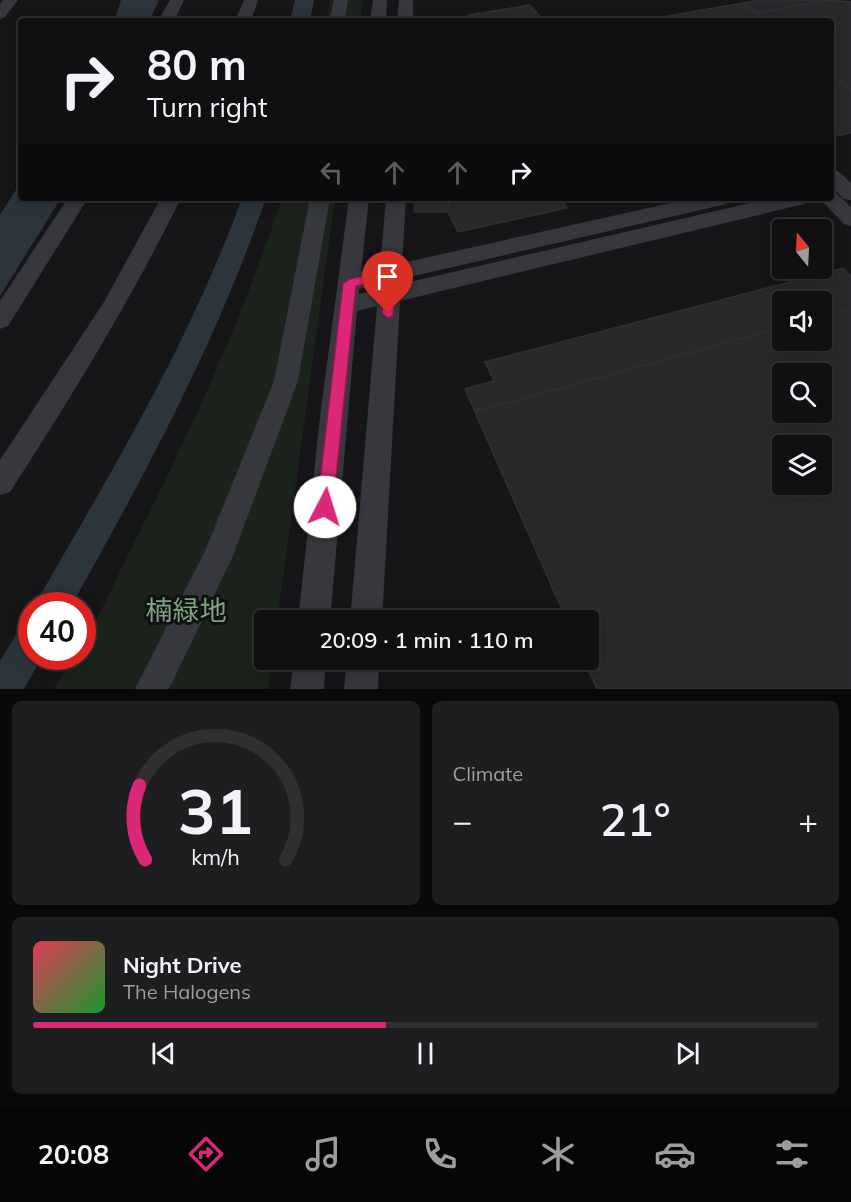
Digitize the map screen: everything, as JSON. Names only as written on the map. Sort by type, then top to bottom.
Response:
[{"type":"street","points":[[0,14],[11,0]]},
{"type":"street","points":[[168,18],[177,0]]},
{"type":"street","points":[[244,18],[251,0]]},
{"type":"street","points":[[338,18],[341,0]]},
{"type":"street","points":[[378,18],[380,0]]},
{"type":"street","points":[[405,18],[406,0]]},
{"type":"street","points":[[851,168],[838,186],[851,219]]},
{"type":"street","points":[[0,320],[76,201]]},
{"type":"street","points":[[0,483],[81,362],[152,238],[170,201]]},
{"type":"street","points":[[152,689],[217,558],[286,381],[319,201]]},
{"type":"street","points":[[315,610],[332,428],[359,201]]},
{"type":"street","points":[[367,610],[396,201]]},
{"type":"street","points":[[391,284],[710,201]]},
{"type":"street","points":[[348,294],[786,201]]},
{"type":"street","points":[[307,689],[309,670]]},
{"type":"street","points":[[361,689],[362,670]]},
{"type":"green space","points":[[330,0],[363,0],[360,18],[327,18]]},
{"type":"green space","name":"楠緑地","points":[[281,201],[335,201],[279,610],[254,610],[254,670],[271,670],[268,689],[54,689],[66,670],[96,670],[96,619],[198,410],[251,284]]},
{"type":"shaded area","points":[[121,0],[159,0],[150,18],[114,18]]},
{"type":"shaded area","points":[[295,0],[314,0],[311,18],[291,18]]},
{"type":"shaded area","points":[[18,187],[18,201],[59,201],[0,296],[0,215]]},
{"type":"shaded area","points":[[241,201],[265,201],[225,304],[178,406],[79,592],[42,592],[147,406],[198,304]]},
{"type":"shaded area","points":[[18,631],[18,670],[35,670],[24,689],[0,689],[0,661]]},
{"type":"building","points":[[761,0],[829,0],[756,13],[744,3]]},
{"type":"building","points":[[831,0],[851,2],[851,90],[834,76],[834,18],[762,18],[756,13]]},
{"type":"building","points":[[743,3],[761,18],[657,18]]},
{"type":"building","points":[[530,5],[541,18],[472,18],[469,15]]},
{"type":"building","points":[[834,77],[851,91],[851,133],[834,136]]},
{"type":"building","points":[[415,201],[447,201],[447,212],[414,212]]},
{"type":"building","points":[[449,201],[562,201],[567,208],[458,232],[448,212]]},
{"type":"building","points":[[843,268],[851,276],[851,308],[832,313],[832,291],[772,291],[772,330],[475,412],[465,389],[494,381],[485,362],[801,279],[832,279],[832,271]]},
{"type":"building","points":[[851,308],[851,689],[597,689],[588,670],[599,670],[599,610],[562,610],[475,412],[772,330],[772,351],[832,351],[832,313]]},
{"type":"route","points":[[325,507],[333,417],[350,283],[392,273],[388,313]]}]
